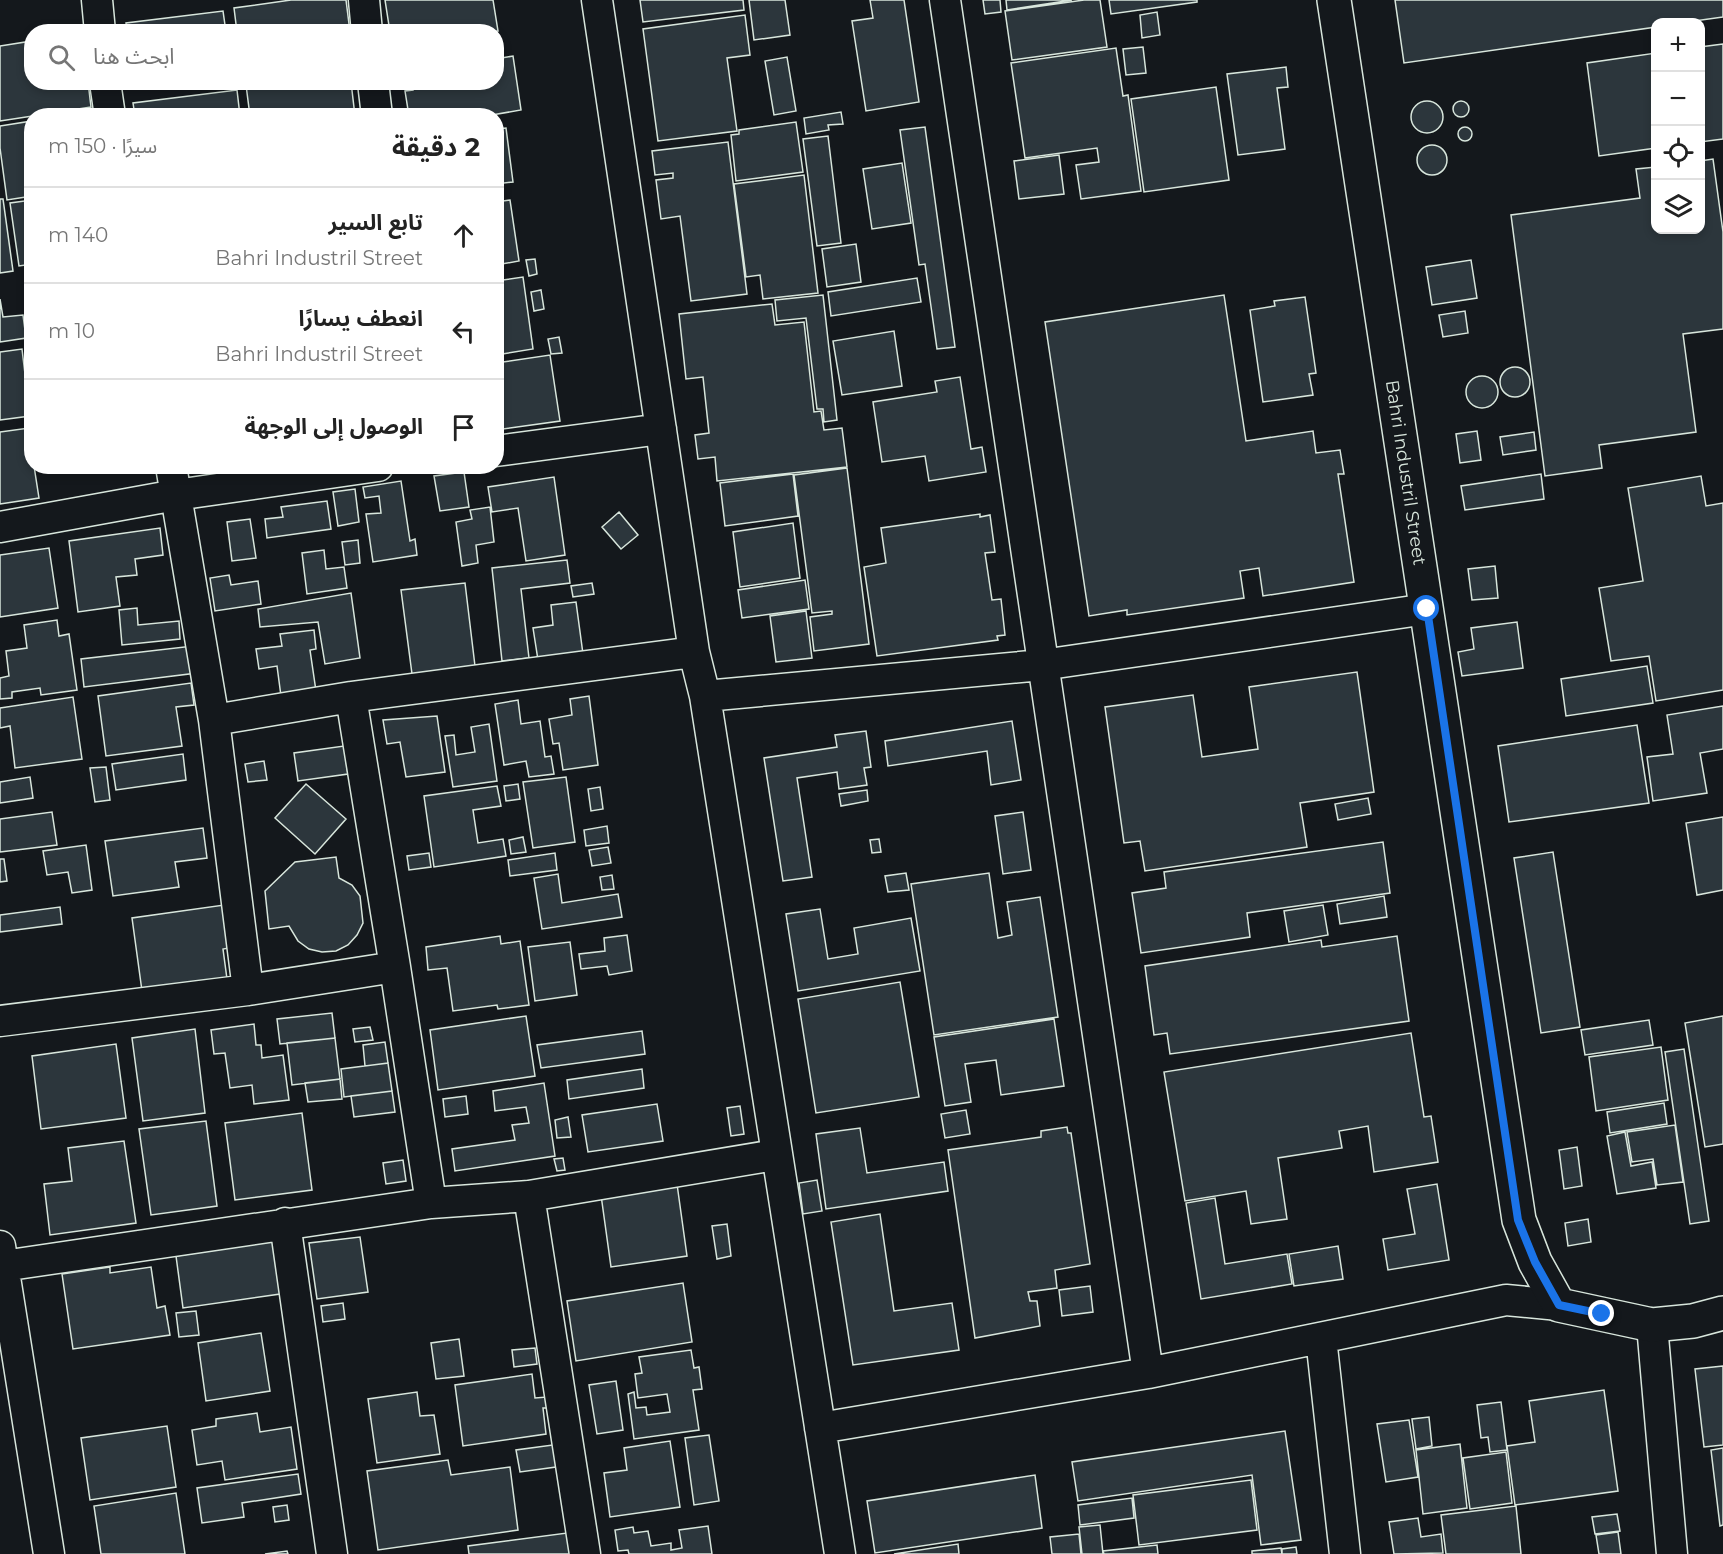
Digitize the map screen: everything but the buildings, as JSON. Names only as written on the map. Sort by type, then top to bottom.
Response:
[{"type":"street","points":[[97,0],[99,24]]},
{"type":"street","points":[[364,0],[366,24]]},
{"type":"street","points":[[597,0],[694,652],[705,696],[775,1155],[840,1554]]},
{"type":"street","points":[[945,0],[1041,665],[1148,1372]]},
{"type":"street","name":"Bahri Industril Street","points":[[1334,0],[1518,1220],[1535,1262],[1559,1305]]},
{"type":"street","points":[[106,90],[109,108]]},
{"type":"street","points":[[374,90],[376,108]]},
{"type":"street","points":[[504,450],[661,429]]},
{"type":"street","points":[[0,527],[174,481],[269,474]]},
{"type":"street","points":[[174,481],[214,720],[248,990]]},
{"type":"street","points":[[705,696],[1041,665],[1427,609]]},
{"type":"street","points":[[214,720],[351,697],[694,652]]},
{"type":"street","points":[[351,697],[431,1203]]},
{"type":"street","points":[[0,1021],[248,990],[395,967]]},
{"type":"street","points":[[49,1554],[2,1256],[285,1223],[431,1203],[529,1196],[775,1155]]},
{"type":"street","points":[[529,1196],[585,1554]]},
{"type":"street","points":[[285,1223],[332,1554]]},
{"type":"street","points":[[820,1428],[1148,1372],[1506,1300],[1559,1305],[1652,1325],[1693,1321],[1723,1314]]},
{"type":"street","points":[[1652,1325],[1672,1554]]},
{"type":"street","points":[[1321,1338],[1345,1554]]},
{"type":"route","points":[[1427,609],[1518,1220],[1535,1262],[1559,1305],[1602,1314]]}]
